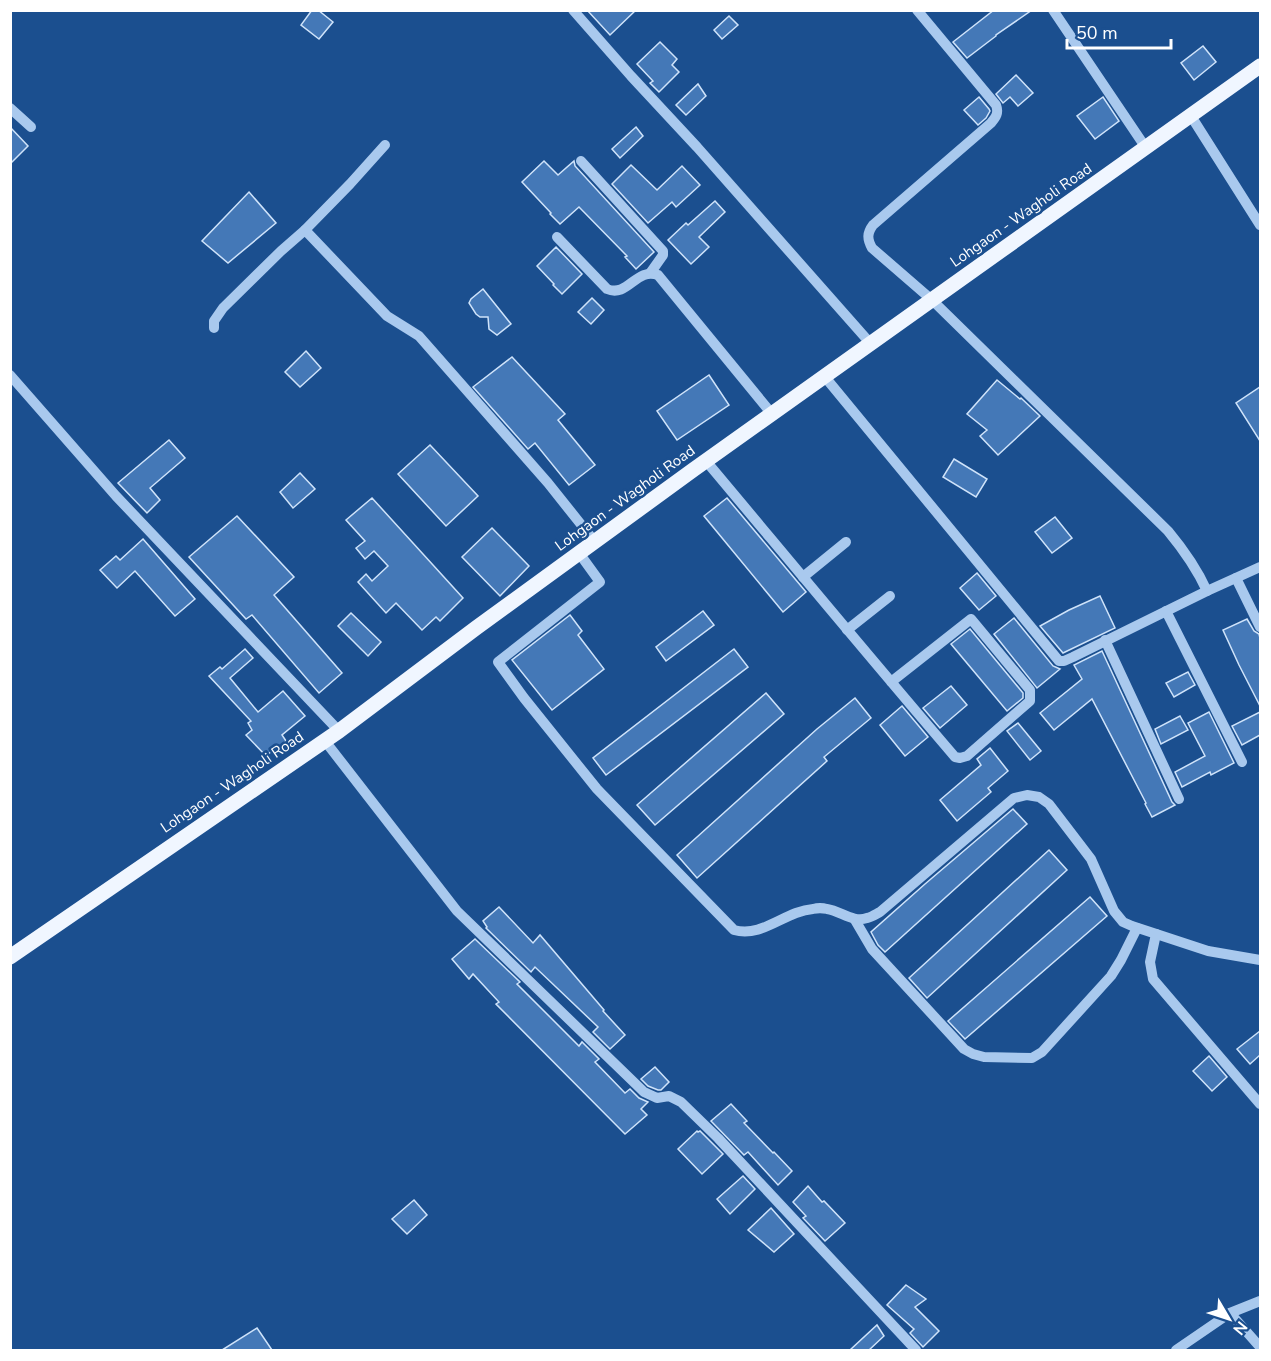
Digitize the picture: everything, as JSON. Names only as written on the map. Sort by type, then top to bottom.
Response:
[{"type":"main road","name":"Lohgaon - Wagholi Road","points":[[10,957],[325,741],[706,461],[1260,66]]},
{"type":"street","points":[[573,10],[871,344]]},
{"type":"street","points":[[917,10],[998,109],[991,123],[869,230],[868,241],[872,248],[932,300],[1168,531],[1178,542],[1207,591]]},
{"type":"street","points":[[1053,10],[1146,148]]},
{"type":"street","points":[[10,108],[31,127]]},
{"type":"street","points":[[1191,116],[1260,225]]},
{"type":"street","points":[[214,328],[214,321],[223,308],[305,230],[385,144]]},
{"type":"street","points":[[581,161],[663,250],[663,255],[651,272]]},
{"type":"street","points":[[305,230],[387,316],[418,336],[548,483],[595,542]]},
{"type":"street","points":[[557,237],[607,289],[613,292],[620,291],[645,273],[651,272],[658,275],[772,414]]},
{"type":"street","points":[[10,375],[116,496],[339,731]]},
{"type":"street","points":[[825,377],[1059,660],[1064,661],[1073,657],[1260,567]]},
{"type":"street","points":[[706,461],[847,630],[891,682],[955,757],[967,756],[1030,701],[1030,690],[971,619],[891,682]]},
{"type":"street","points":[[803,577],[846,542]]},
{"type":"street","points":[[579,553],[600,582],[498,662],[597,789],[734,930],[744,933],[755,931],[802,910],[815,908],[829,909],[855,920],[866,919],[880,912],[1014,798],[1027,795],[1040,797],[1050,804],[1091,859],[1114,911],[1123,922],[1208,951],[1260,960]]},
{"type":"street","points":[[1236,578],[1260,627]]},
{"type":"street","points":[[847,630],[890,596]]},
{"type":"street","points":[[1166,611],[1242,762]]},
{"type":"street","points":[[1105,640],[1179,799]]},
{"type":"street","points":[[325,741],[457,912],[644,1092],[657,1098],[669,1095],[681,1102],[916,1350]]},
{"type":"street","points":[[855,920],[872,949],[964,1049],[984,1057],[1032,1058],[1042,1052],[1111,976],[1137,928]]},
{"type":"street","points":[[1156,934],[1150,962],[1153,980],[1260,1104]]},
{"type":"street","points":[[1176,1350],[1230,1313],[1260,1301]]},
{"type":"street","points":[[1230,1313],[1260,1347]]},
{"type":"building","points":[[312,10],[318,10],[333,22],[319,39],[301,25]]},
{"type":"building","points":[[587,10],[636,10],[610,35]]},
{"type":"building","points":[[994,10],[1032,10],[967,58],[953,42]]},
{"type":"building","points":[[729,16],[738,25],[722,39],[714,30]]},
{"type":"building","points":[[660,42],[677,59],[672,65],[679,72],[659,92],[650,83],[653,81],[637,64]]},
{"type":"building","points":[[1203,46],[1216,62],[1194,80],[1181,63]]},
{"type":"building","points":[[1016,75],[1033,93],[1018,106],[1010,97],[1003,103],[996,94]]},
{"type":"building","points":[[698,84],[706,96],[686,115],[676,105]]},
{"type":"building","points":[[979,97],[990,111],[978,125],[964,110]]},
{"type":"building","points":[[1103,97],[1119,121],[1095,139],[1077,116]]},
{"type":"building","points":[[10,127],[28,146],[10,164]]},
{"type":"building","points":[[636,127],[643,136],[620,158],[612,149]]},
{"type":"building","points":[[544,161],[558,175],[574,161],[575,166],[654,252],[636,269],[625,257],[627,256],[579,207],[560,224],[522,182]]},
{"type":"building","points":[[631,165],[657,190],[682,166],[700,185],[676,207],[672,202],[648,223],[612,184]]},
{"type":"building","points":[[249,192],[276,223],[228,263],[202,241]]},
{"type":"building","points":[[715,201],[725,212],[699,237],[709,247],[691,264],[668,240]]},
{"type":"building","points":[[556,247],[582,274],[562,294],[537,266]]},
{"type":"building","points":[[483,289],[511,324],[497,335],[489,329],[488,317],[480,317],[469,303]]},
{"type":"building","points":[[592,298],[604,310],[591,324],[578,312]]},
{"type":"building","points":[[306,351],[321,368],[300,387],[285,372]]},
{"type":"building","points":[[512,357],[565,414],[558,420],[595,465],[569,485],[535,443],[528,449],[473,387]]},
{"type":"building","points":[[709,375],[729,405],[677,440],[657,411]]},
{"type":"building","points":[[997,380],[1040,416],[998,455],[980,436],[987,430],[967,414]]},
{"type":"building","points":[[1260,387],[1260,441],[1236,403]]},
{"type":"building","points":[[169,440],[185,458],[150,488],[160,500],[147,513],[118,483]]},
{"type":"building","points":[[430,445],[478,496],[446,526],[398,474]]},
{"type":"building","points":[[954,459],[987,479],[976,497],[943,477]]},
{"type":"building","points":[[300,473],[315,489],[293,508],[280,492]]},
{"type":"building","points":[[372,498],[463,598],[440,621],[436,617],[422,630],[396,603],[386,613],[358,582],[366,574],[372,581],[388,566],[374,551],[365,559],[356,548],[365,541],[346,520]]},
{"type":"building","points":[[727,498],[806,592],[783,612],[704,516]]},
{"type":"building","points":[[237,516],[294,577],[274,595],[342,673],[319,693],[252,615],[246,619],[189,557]]},
{"type":"building","points":[[1055,517],[1072,538],[1052,553],[1035,532]]},
{"type":"building","points":[[492,528],[529,566],[500,596],[462,557]]},
{"type":"building","points":[[143,539],[195,599],[175,616],[135,571],[117,588],[100,570],[116,556],[120,560]]},
{"type":"building","points":[[977,573],[996,596],[979,610],[960,588]]},
{"type":"building","points":[[1100,596],[1115,628],[1063,653],[1040,626]]},
{"type":"building","points":[[703,611],[714,625],[666,661],[656,647]]},
{"type":"building","points":[[351,613],[381,642],[368,656],[338,626]]},
{"type":"building","points":[[570,615],[582,631],[578,635],[604,669],[552,710],[512,660]]},
{"type":"building","points":[[1014,618],[1053,666],[1060,669],[1037,688],[994,634]]},
{"type":"building","points":[[1247,619],[1260,638],[1260,706],[1223,630]]},
{"type":"building","points":[[970,629],[1023,693],[1023,698],[1007,711],[951,644]]},
{"type":"building","points":[[245,649],[253,658],[230,678],[258,712],[283,691],[305,716],[282,735],[286,741],[266,756],[246,735],[252,730],[248,723],[251,721],[209,676],[220,667],[222,669]]},
{"type":"building","points":[[734,649],[748,667],[606,775],[593,758]]},
{"type":"building","points":[[1102,651],[1175,805],[1152,817],[1092,699],[1054,730],[1040,713],[1082,679],[1074,665]]},
{"type":"building","points":[[1188,672],[1195,685],[1174,697],[1166,683]]},
{"type":"building","points":[[951,686],[967,705],[940,728],[923,708]]},
{"type":"building","points":[[766,693],[784,714],[655,825],[637,805]]},
{"type":"building","points":[[855,698],[871,718],[824,757],[827,761],[697,878],[677,855],[817,729]]},
{"type":"building","points":[[902,706],[928,737],[905,756],[880,725]]},
{"type":"building","points":[[1209,712],[1234,763],[1211,775],[1210,772],[1182,787],[1175,772],[1205,756],[1188,723]]},
{"type":"building","points":[[1260,712],[1260,735],[1242,745],[1232,726]]},
{"type":"building","points":[[1180,716],[1188,730],[1161,744],[1155,729]]},
{"type":"building","points":[[1018,723],[1041,751],[1030,760],[1007,731]]},
{"type":"building","points":[[990,748],[1008,771],[988,788],[991,792],[957,821],[940,800],[981,765],[977,759]]},
{"type":"building","points":[[1013,809],[1027,824],[885,952],[871,932]]},
{"type":"building","points":[[1049,850],[1067,870],[927,998],[909,978]]},
{"type":"building","points":[[1090,897],[1107,916],[965,1039],[948,1021]]},
{"type":"building","points":[[499,907],[533,943],[540,935],[625,1035],[610,1049],[593,1032],[598,1027],[535,967],[531,972],[486,928],[483,921]]},
{"type":"building","points":[[475,939],[520,982],[517,984],[579,1046],[582,1042],[599,1059],[595,1062],[625,1093],[630,1089],[639,1098],[648,1102],[641,1109],[647,1115],[625,1134],[496,1004],[499,1002],[473,974],[469,979],[452,959]]},
{"type":"building","points":[[1260,1031],[1260,1055],[1250,1064],[1237,1049]]},
{"type":"building","points":[[1209,1056],[1227,1077],[1212,1091],[1193,1071]]},
{"type":"building","points":[[655,1067],[669,1082],[661,1090],[648,1086],[641,1079]]},
{"type":"building","points":[[731,1104],[747,1121],[744,1123],[792,1171],[778,1185],[748,1152],[744,1155],[711,1121]]},
{"type":"building","points":[[697,1131],[700,1131],[723,1154],[702,1174],[678,1149]]},
{"type":"building","points":[[743,1176],[755,1189],[730,1214],[717,1199]]},
{"type":"building","points":[[808,1186],[845,1223],[825,1241],[803,1218],[806,1216],[793,1202]]},
{"type":"building","points":[[414,1200],[427,1215],[407,1234],[392,1219]]},
{"type":"building","points":[[771,1208],[794,1234],[774,1252],[748,1230]]},
{"type":"building","points":[[906,1285],[926,1299],[915,1307],[939,1331],[923,1347],[910,1333],[914,1329],[887,1305]]},
{"type":"building","points":[[877,1325],[884,1336],[869,1350],[850,1350]]},
{"type":"building","points":[[257,1328],[272,1350],[222,1350]]}]
